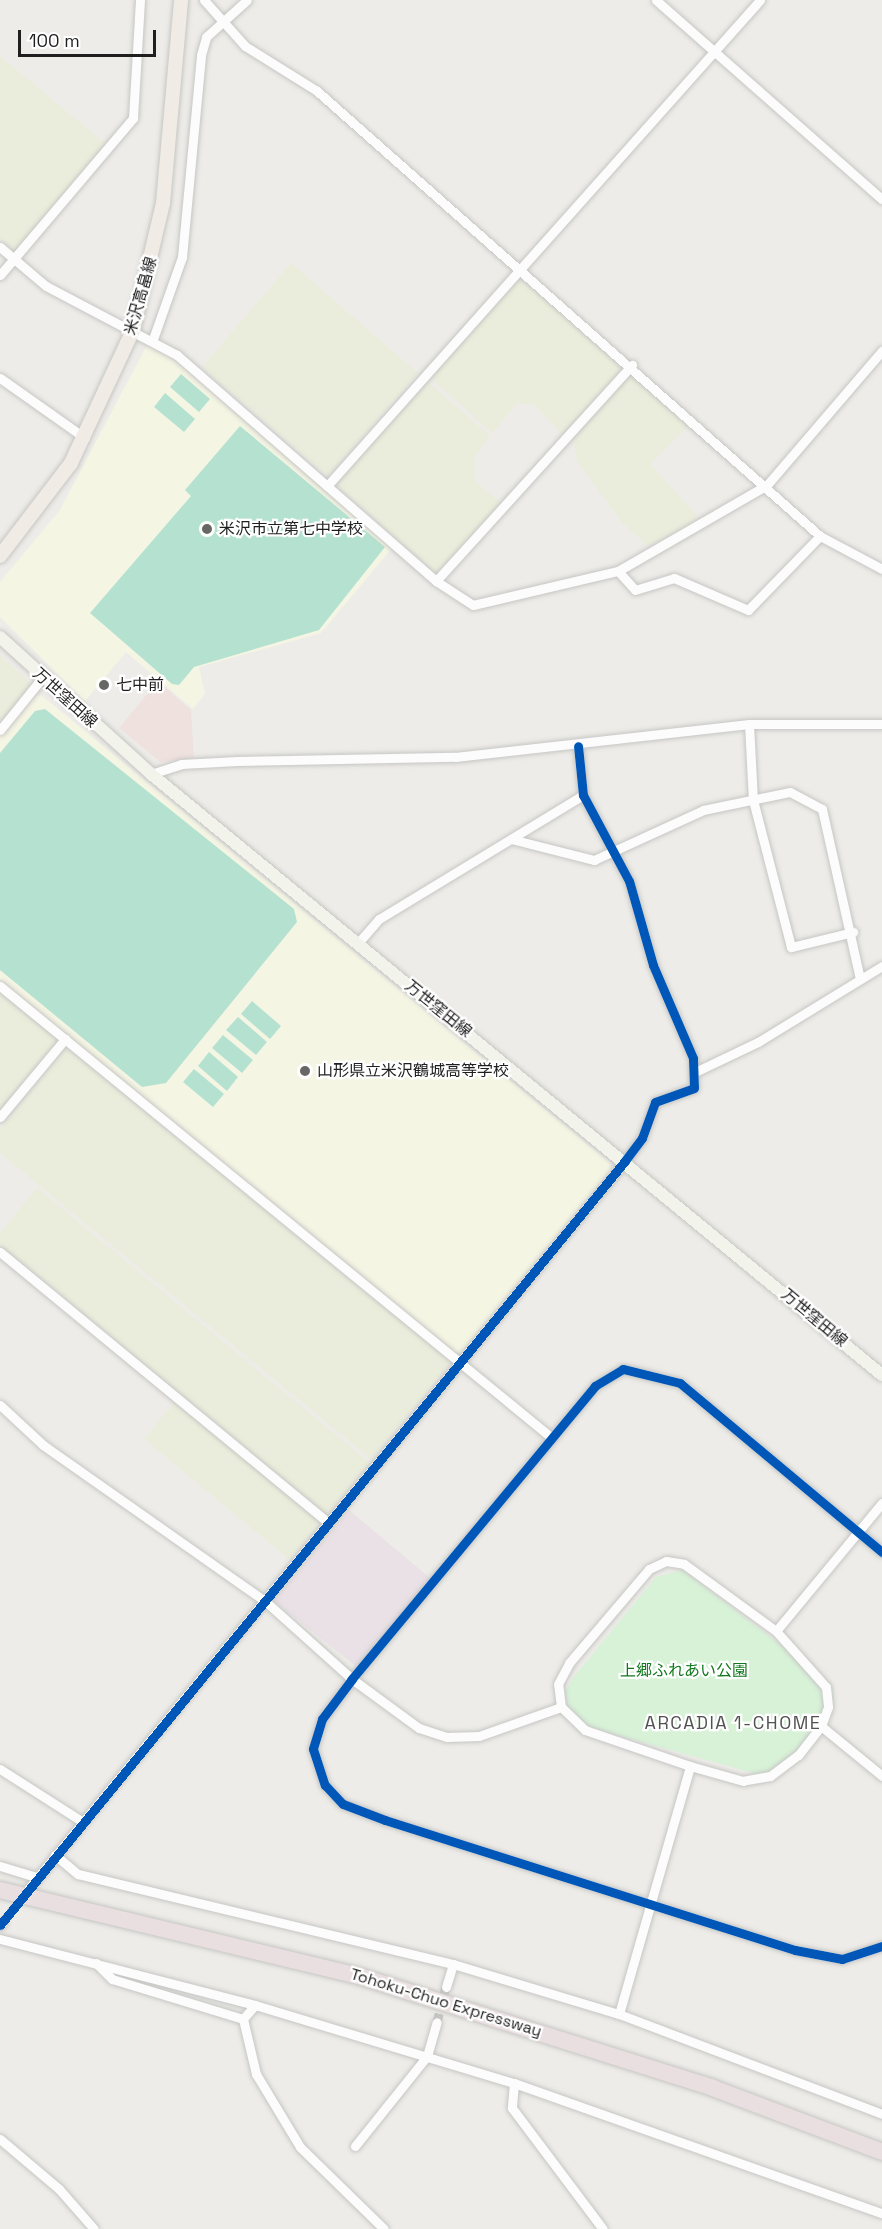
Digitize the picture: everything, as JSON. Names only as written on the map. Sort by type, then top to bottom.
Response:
[{"type":"highway","name":"Tohoku-Chuo Expressway","points":[[0,1890],[362,1977],[611,2054],[882,2152]]},
{"type":"highway","name":"Tohoku-Chuo Expressway","points":[[0,1900],[262,1962],[492,2025],[702,2093],[882,2162]]},
{"type":"main road","name":"米沢高畠線","points":[[0,556],[85,438],[133,330],[163,203],[181,0]]},
{"type":"main road","name":"万世窪田線","points":[[0,637],[42,678],[151,774],[882,1375]]},
{"type":"street","points":[[0,275],[133,118],[140,0]]},
{"type":"street","points":[[204,0],[222,21],[262,58],[317,92],[767,484],[820,536],[882,569]]},
{"type":"street","points":[[153,339],[182,257],[201,54],[206,37],[247,0]]},
{"type":"street","points":[[656,0],[882,199]]},
{"type":"street","points":[[327,486],[760,0]]},
{"type":"street","points":[[0,247],[57,292],[153,339],[436,581],[473,605],[618,571],[767,484],[882,351]]},
{"type":"street","points":[[436,581],[632,365]]},
{"type":"street","points":[[0,378],[85,438]]},
{"type":"street","points":[[618,571],[635,590],[674,578],[748,610],[820,536]]},
{"type":"street","points":[[0,730],[42,678]]},
{"type":"street","points":[[151,774],[192,764],[455,757],[578,746],[749,724],[882,724]]},
{"type":"street","points":[[749,724],[753,800],[790,947],[853,932]]},
{"type":"street","points":[[29,1888],[624,1162],[642,1138],[655,1102],[694,1088],[695,1072],[615,848],[583,795],[578,746]]},
{"type":"street","points":[[511,839],[594,860],[615,848],[703,810],[790,792],[822,809],[853,932],[860,980]]},
{"type":"street","points":[[358,944],[379,919],[583,795]]},
{"type":"street","points":[[695,1072],[758,1042],[882,966]]},
{"type":"street","points":[[0,986],[552,1438]]},
{"type":"street","points":[[0,1117],[65,1039]]},
{"type":"street","points":[[0,1252],[329,1523]]},
{"type":"street","points":[[882,1552],[680,1383],[651,1372],[623,1369],[595,1386],[352,1679],[322,1719],[314,1749],[325,1785],[343,1804],[795,1950],[842,1959],[882,1946]]},
{"type":"street","points":[[0,1406],[44,1445],[265,1601],[352,1679],[419,1728],[447,1737],[479,1736],[561,1707]]},
{"type":"street","points":[[776,1631],[882,1503]]},
{"type":"street","points":[[666,1562],[684,1564],[776,1631],[826,1687],[828,1707],[821,1726],[798,1755],[770,1776],[743,1781],[690,1766],[585,1730],[561,1707],[558,1684],[569,1663],[642,1577],[666,1562]]},
{"type":"street","points":[[821,1726],[882,1776]]},
{"type":"street","points":[[619,2014],[649,1901],[690,1766]]},
{"type":"street","points":[[0,1769],[83,1822]]},
{"type":"street","points":[[55,1856],[78,1874],[453,1964],[619,2014],[882,2115]]},
{"type":"street","points":[[0,1866],[37,1877]]},
{"type":"street","points":[[0,1939],[255,2005],[514,2083],[882,2213]]},
{"type":"street","points":[[96,1963],[112,1979],[243,2019]]},
{"type":"street","points":[[446,1987],[453,1964]]},
{"type":"street","points":[[243,2019],[255,2005]]},
{"type":"street","points":[[243,2019],[256,2074],[300,2147],[384,2229]]},
{"type":"street","points":[[355,2146],[427,2056],[436,2022]]},
{"type":"street","points":[[514,2083],[512,2108],[603,2229]]},
{"type":"street","points":[[0,2139],[59,2189],[94,2229]]},
{"type":"shaded area","points":[[0,56],[107,145],[15,252],[0,239]]},
{"type":"shaded area","points":[[291,263],[418,373],[328,476],[202,367]]},
{"type":"shaded area","points":[[519,274],[624,367],[563,436],[535,405],[517,403],[492,433],[430,378]]},
{"type":"shaded area","name":"米沢市立第七中学校","points":[[147,345],[175,360],[392,548],[321,633],[199,667],[205,694],[193,709],[126,652],[85,701],[0,617],[0,582],[60,510]]},
{"type":"shaded area","points":[[631,373],[690,424],[650,464],[696,514],[695,520],[648,546],[623,524],[577,461],[573,438]]},
{"type":"shaded area","points":[[427,381],[490,436],[475,456],[475,481],[501,503],[437,574],[335,484]]},
{"type":"shaded area","points":[[0,655],[33,685],[0,724]]},
{"type":"shaded area","points":[[158,681],[191,710],[194,758],[160,762],[119,728]]},
{"type":"shaded area","name":"山形県立米沢鶴城高等学校","points":[[41,695],[609,1162],[610,1171],[462,1352],[454,1353],[0,980],[0,736],[32,697]]},
{"type":"shaded area","points":[[0,989],[61,1038],[0,1111]]},
{"type":"shaded area","points":[[67,1047],[451,1362],[371,1459],[0,1153],[0,1129]]},
{"type":"shaded area","points":[[37,1188],[370,1463],[327,1515],[0,1245],[0,1233]]},
{"type":"shaded area","points":[[175,1401],[320,1523],[290,1560],[144,1439]]},
{"type":"shaded area","points":[[349,1510],[431,1579],[358,1668],[274,1601]]},
{"type":"green space","points":[[181,374],[210,399],[199,412],[170,387]]},
{"type":"green space","points":[[165,393],[195,419],[184,432],[154,407]]},
{"type":"green space","points":[[240,426],[385,547],[319,630],[194,667],[179,685],[172,684],[90,613],[191,496],[185,490]]},
{"type":"green space","points":[[45,709],[294,909],[297,922],[166,1083],[142,1087],[0,970],[0,753],[35,711]]},
{"type":"green space","points":[[252,1001],[281,1026],[270,1039],[241,1014]]},
{"type":"green space","points":[[238,1017],[267,1042],[256,1055],[226,1030]]},
{"type":"green space","points":[[223,1035],[253,1060],[242,1073],[212,1048]]},
{"type":"green space","points":[[209,1052],[238,1077],[227,1091],[198,1066]]},
{"type":"green space","points":[[194,1069],[224,1094],[213,1107],[183,1082]]},
{"type":"green space","name":"上郷ふれあい公園","points":[[683,1570],[831,1683],[834,1692],[827,1722],[793,1765],[775,1779],[588,1727],[568,1708],[565,1691],[573,1678],[656,1577]]},
{"type":"tunnel","points":[[2,1923],[25,1894]]},
{"type":"tunnel","points":[[437,2022],[446,1987]]},
{"type":"cycle path","points":[[0,1925],[624,1162],[642,1138],[655,1102],[694,1088],[693,1058],[653,965],[629,881],[583,795],[578,746]]},
{"type":"cycle path","points":[[882,1552],[680,1383],[623,1369],[595,1386],[352,1679],[322,1719],[313,1749],[325,1785],[343,1804],[385,1820],[795,1950],[842,1959],[882,1946]]},
{"type":"place","name":"米沢市立第七中学校","points":[[207,529]]},
{"type":"place","name":"七中前","points":[[104,685]]},
{"type":"place","name":"山形県立米沢鶴城高等学校","points":[[305,1071]]},
{"type":"district","name":"ARCADIA 1-CHOME","points":[[733,1723]]}]
